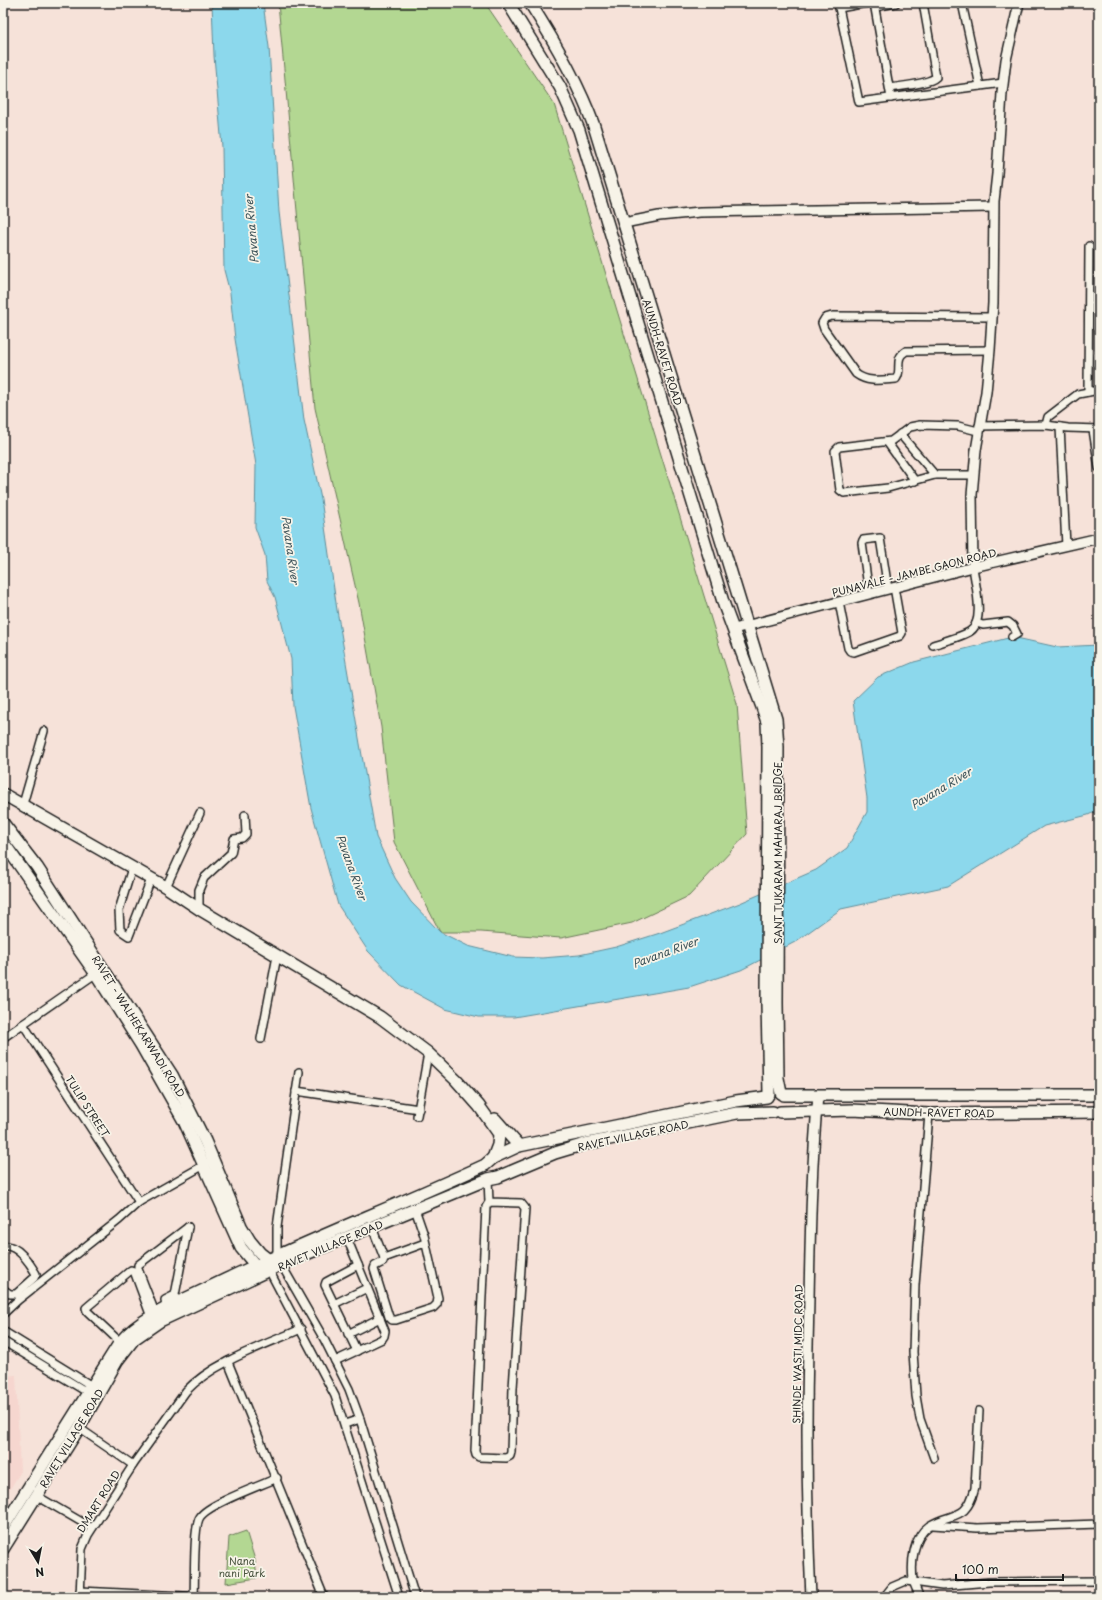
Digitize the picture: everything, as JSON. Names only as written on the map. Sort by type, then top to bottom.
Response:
[{"type":"main road","name":"AUNDH-RAVET ROAD","points":[[508,3],[560,86],[573,113],[724,605],[767,705]]},
{"type":"main road","name":"AUNDH-RAVET ROAD","points":[[530,3],[557,46],[574,79],[594,126],[748,626],[767,705]]},
{"type":"main road","name":"SANT TUKARAM MAHARAJ BRIDGE","points":[[767,705],[772,1004]]},
{"type":"main road","points":[[3,794],[23,804],[151,879],[380,1017],[428,1053],[456,1080],[479,1106],[499,1134],[498,1145],[489,1161],[486,1172],[490,1178]]},
{"type":"main road","name":"RAVET - WALHEKARWADI ROAD","points":[[3,823],[37,867],[100,971]]},
{"type":"main road","name":"RAVET - WALHEKARWADI ROAD","points":[[3,842],[100,971],[175,1081],[241,1248],[246,1256],[256,1266]]},
{"type":"main road","points":[[772,1004],[778,1078],[786,1104],[777,1112],[766,1106],[768,1095],[772,1004]]},
{"type":"main road","points":[[768,1095],[775,1091],[783,1094]]},
{"type":"main road","name":"AUNDH-RAVET ROAD","points":[[783,1094],[818,1096],[1099,1095]]},
{"type":"main road","name":"RAVET VILLAGE ROAD","points":[[3,1528],[93,1391],[134,1339],[160,1321],[274,1263],[423,1194],[522,1145],[768,1095]]},
{"type":"main road","points":[[479,1106],[490,1114],[522,1145],[532,1147],[535,1157],[534,1161]]},
{"type":"main road","name":"AUNDH-RAVET ROAD","points":[[777,1112],[852,1110],[929,1114],[1099,1112]]},
{"type":"main road","name":"RAVET VILLAGE ROAD","points":[[274,1263],[347,1238],[490,1178],[498,1177],[555,1153],[585,1144],[737,1113],[777,1112]]},
{"type":"main road","name":"RAVET - WALHEKARWADI ROAD","points":[[208,1162],[250,1241],[274,1263]]},
{"type":"main road","points":[[256,1266],[274,1263]]},
{"type":"main road","name":"RAVET VILLAGE ROAD","points":[[3,1549],[78,1428],[93,1391],[120,1342],[132,1330],[153,1316],[256,1266]]},
{"type":"street","points":[[867,3],[839,5],[859,102],[1003,83]]},
{"type":"street","points":[[891,98],[875,5],[896,3]]},
{"type":"street","points":[[890,88],[926,82],[936,77],[923,3]]},
{"type":"street","points":[[962,3],[980,86]]},
{"type":"street","points":[[933,645],[969,632],[976,623],[978,610],[973,567],[973,475],[986,392],[990,350],[992,317],[993,207],[1003,83],[1006,60],[1019,3]]},
{"type":"street","points":[[624,223],[659,216],[700,212],[993,207]]},
{"type":"street","points":[[1088,392],[1089,246]]},
{"type":"street","points":[[990,350],[906,351],[901,354],[898,361],[898,375],[896,379],[862,379],[856,374],[824,329],[822,323],[825,318],[832,316],[992,317]]},
{"type":"street","points":[[1046,425],[1048,418],[1078,394],[1099,390]]},
{"type":"street","points":[[973,475],[935,475],[888,488],[841,492],[835,452],[838,447],[887,442],[895,439],[910,427],[920,424],[958,426],[979,429],[1046,425],[1096,430],[1099,468]]},
{"type":"street","points":[[1060,427],[1066,546]]},
{"type":"street","points":[[900,434],[935,475]]},
{"type":"street","points":[[887,442],[915,481]]},
{"type":"street","points":[[839,602],[848,648],[850,651],[854,652],[900,636],[902,633],[880,538],[863,540],[862,543],[869,594]]},
{"type":"street","name":"PUNAVALE - JAMBE GAON ROAD","points":[[734,629],[973,567],[1099,538]]},
{"type":"street","points":[[976,623],[983,625],[1008,622],[1013,626],[1017,634],[1012,637]]},
{"type":"street","points":[[23,804],[44,731]]},
{"type":"street","points":[[166,888],[200,813]]},
{"type":"street","points":[[199,909],[199,890],[204,878],[231,853],[234,839],[242,838],[246,834],[245,816]]},
{"type":"street","points":[[132,868],[119,910],[120,930],[129,936],[151,879]]},
{"type":"street","points":[[261,1039],[277,956]]},
{"type":"street","points":[[3,1038],[100,971]]},
{"type":"street","name":"TULIP STREET","points":[[23,1024],[139,1202]]},
{"type":"street","points":[[296,1091],[418,1112],[428,1053]]},
{"type":"street","points":[[299,1072],[276,1237],[274,1263],[301,1329],[335,1396],[399,1597]]},
{"type":"street","name":"SHINDE WASTI MIDC ROAD","points":[[811,1597],[807,1446],[808,1318],[813,1172],[818,1096]]},
{"type":"street","points":[[929,1114],[915,1285],[913,1352],[916,1396],[920,1419],[934,1458]]},
{"type":"street","points":[[3,1314],[139,1202],[208,1162]]},
{"type":"street","points":[[489,1202],[521,1203],[525,1208],[513,1388],[511,1452],[510,1456],[506,1458],[479,1457],[476,1455],[475,1451],[486,1207],[489,1202],[490,1178]]},
{"type":"street","points":[[415,1209],[425,1243],[438,1298],[437,1304],[433,1308],[392,1320],[389,1317],[374,1269],[375,1266],[383,1262],[384,1258],[425,1243]]},
{"type":"street","points":[[153,1316],[138,1265],[188,1227],[175,1295],[165,1300],[166,1309]]},
{"type":"street","points":[[372,1227],[384,1258]]},
{"type":"street","points":[[335,1361],[382,1339],[385,1331],[347,1238]]},
{"type":"street","points":[[3,1246],[9,1245],[18,1252],[36,1274],[34,1278],[16,1294],[10,1294],[3,1289]]},
{"type":"street","points":[[274,1263],[335,1361],[349,1388],[415,1597]]},
{"type":"street","points":[[357,1351],[326,1288],[326,1282],[358,1265]]},
{"type":"street","points":[[120,1342],[87,1311],[86,1308],[131,1270],[134,1272],[153,1316]]},
{"type":"street","points":[[334,1304],[367,1288]]},
{"type":"street","points":[[348,1334],[380,1318]]},
{"type":"street","points":[[133,1465],[186,1391],[197,1381],[228,1362],[301,1329]]},
{"type":"street","points":[[3,1331],[87,1383],[93,1391]]},
{"type":"street","points":[[3,1341],[82,1389],[93,1391]]},
{"type":"street","points":[[228,1362],[277,1478],[324,1597]]},
{"type":"street","points":[[919,1597],[913,1581],[914,1558],[918,1539],[922,1532],[930,1525],[962,1512],[969,1506],[973,1498],[975,1488],[979,1411]]},
{"type":"street","points":[[345,1424],[360,1419]]},
{"type":"street","name":"DMART ROAD","points":[[78,1428],[133,1465],[92,1528],[82,1548],[80,1594]]},
{"type":"street","points":[[194,1596],[196,1529],[200,1517],[211,1507],[277,1478]]},
{"type":"street","points":[[37,1496],[92,1528]]},
{"type":"street","points":[[930,1525],[977,1528],[1099,1524]]},
{"type":"street","points":[[884,1597],[892,1587],[906,1580],[942,1586],[989,1582],[1099,1581]]},
{"type":"street","points":[[80,1594],[204,1597]]},
{"type":"shaded area","points":[[16,1375],[20,1473],[3,1500],[3,1376]]},
{"type":"green space","points":[[278,3],[485,3],[554,104],[737,704],[747,834],[689,896],[632,923],[561,938],[481,932],[440,932],[394,842],[381,727],[359,603],[315,408]]},
{"type":"green space","name":"Nana nani Park","points":[[246,1531],[255,1560],[257,1578],[226,1583],[229,1537]]},
{"type":"water","name":"Pavana River","points":[[212,3],[263,3],[269,47],[279,212],[304,420],[321,499],[337,610],[376,837],[395,878],[411,902],[440,932],[468,946],[513,957],[542,958],[579,955],[616,947],[660,933],[740,903],[816,870],[847,848],[867,812],[867,798],[853,701],[878,677],[914,662],[1012,637],[1057,647],[1099,645],[1099,810],[1088,815],[1044,826],[948,886],[841,909],[795,942],[741,970],[689,987],[514,1017],[479,1017],[445,1009],[401,985],[368,951],[338,905],[311,808],[293,706],[291,659],[275,597],[267,581],[265,555],[255,527],[256,465],[235,339],[230,293],[224,270],[222,147],[214,56]]}]
